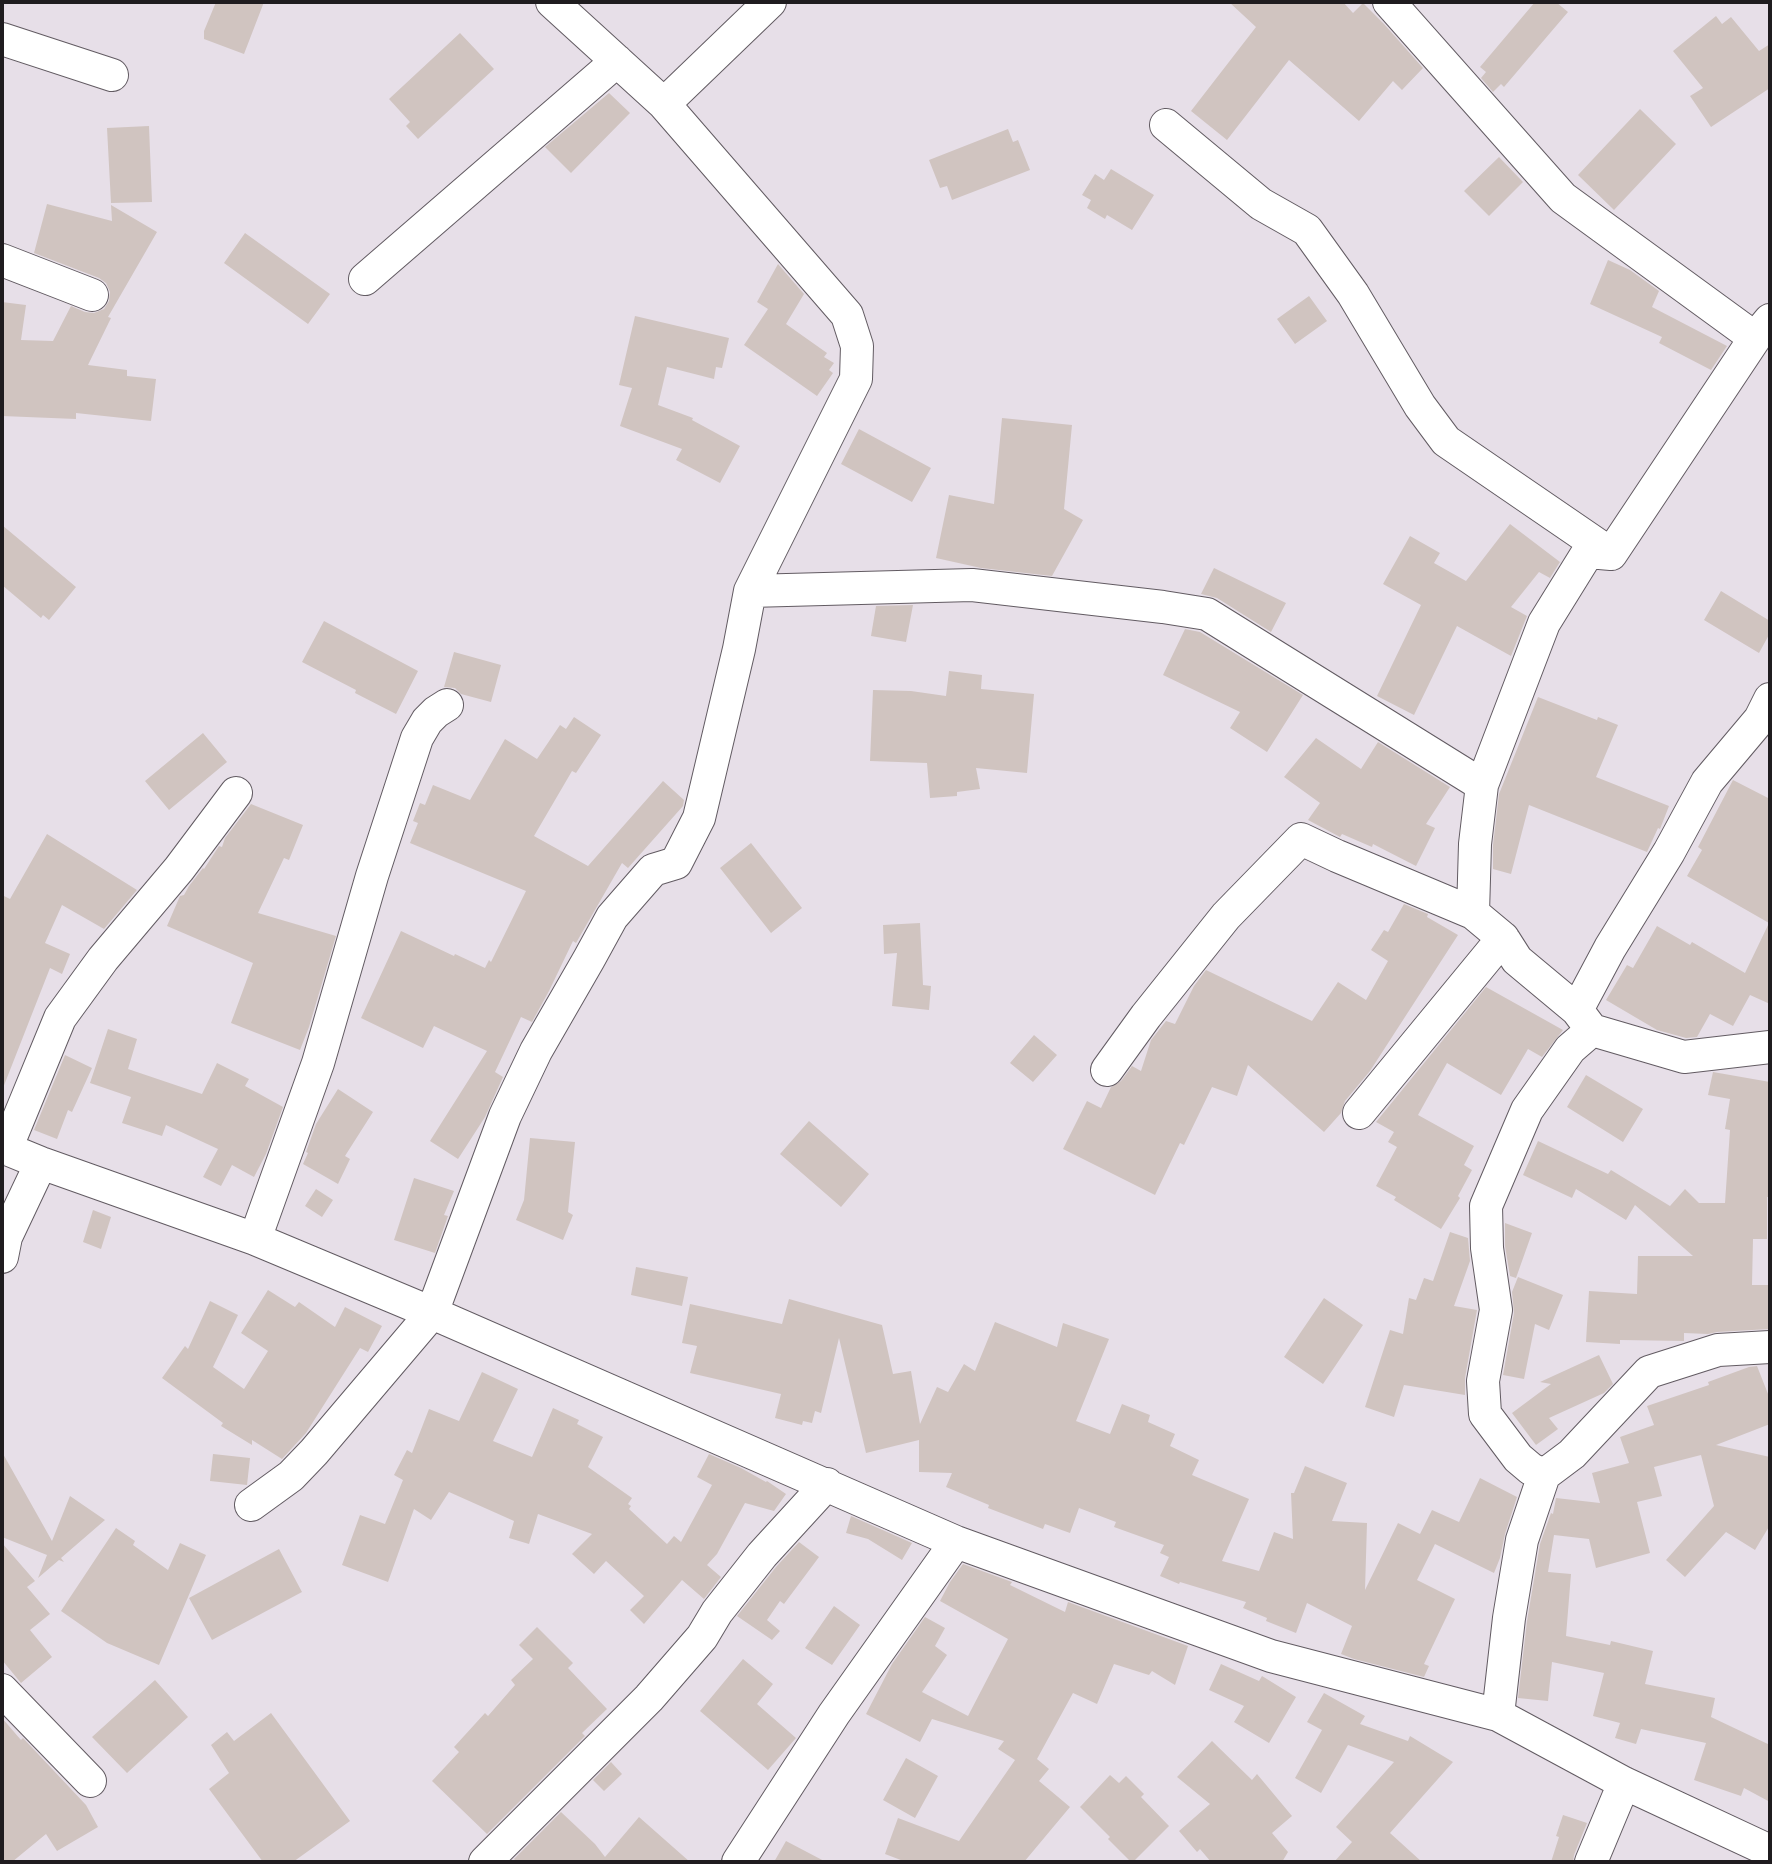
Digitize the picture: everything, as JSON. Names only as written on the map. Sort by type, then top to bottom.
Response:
[{"type":"street","points":[[251,1505],[291,1476],[432,1313],[505,1116],[536,1051],[612,917],[653,870],[676,863],[699,818],[750,591],[856,379],[857,346],[847,316],[664,104],[552,2]]},
{"type":"street","points":[[664,104],[770,2]]},
{"type":"street","points":[[1389,2],[1563,198],[1763,329],[1611,554]]},
{"type":"street","points":[[2,40],[112,75]]},
{"type":"street","points":[[365,279],[617,61]]},
{"type":"street","points":[[1166,125],[1261,204],[1307,230],[1353,294],[1420,406],[1446,441],[1611,554]]},
{"type":"street","points":[[2,260],[92,295]]},
{"type":"street","points":[[1472,913],[1475,844],[1482,785],[1544,623],[1588,552],[1611,554]]},
{"type":"street","points":[[750,591],[972,585],[1207,614],[1482,785]]},
{"type":"street","points":[[255,1239],[318,1063],[372,876],[417,738],[427,721],[447,705]]},
{"type":"street","points":[[1544,1475],[1518,1458],[1485,1414],[1483,1381],[1496,1310],[1487,1248],[1486,1206],[1527,1110],[1570,1049],[1585,1020],[1610,948],[1669,852],[1707,782],[1767,714]]},
{"type":"street","points":[[236,793],[179,869],[103,959],[60,1018],[4,1148],[255,1239],[432,1313],[956,1542],[1271,1656],[1499,1715],[1623,1783],[1770,1851]]},
{"type":"street","points":[[1107,1070],[1226,915],[1301,839],[1472,913],[1503,938],[1517,960],[1585,1020],[1684,1057],[1770,1046]]},
{"type":"street","points":[[1359,1113],[1503,938]]},
{"type":"street","points":[[2,1257],[6,1237],[41,1163]]},
{"type":"street","points":[[1499,1715],[1509,1618],[1522,1540],[1544,1475],[1572,1454],[1649,1372],[1718,1350],[1770,1347]]},
{"type":"street","points":[[485,1862],[649,1698],[702,1637],[717,1612],[762,1555],[827,1484]]},
{"type":"street","points":[[738,1862],[834,1714],[956,1542]]},
{"type":"street","points":[[2,1690],[90,1781]]},
{"type":"street","points":[[1591,1862],[1623,1783]]},
{"type":"building","points":[[216,2],[264,2],[244,54],[204,39],[204,31]]},
{"type":"building","points":[[1229,2],[1343,2],[1353,13],[1363,3],[1423,68],[1402,90],[1393,81],[1359,121],[1289,60],[1227,140],[1191,111],[1256,27]]},
{"type":"building","points":[[1535,2],[1556,2],[1568,12],[1504,87],[1501,84],[1493,92],[1481,78],[1486,72],[1480,67]]},
{"type":"building","points":[[1716,16],[1722,24],[1731,17],[1759,51],[1770,44],[1770,88],[1711,127],[1690,96],[1703,88],[1673,51]]},
{"type":"building","points":[[460,33],[494,69],[418,139],[406,126],[410,122],[389,99]]},
{"type":"building","points":[[609,93],[630,113],[571,173],[545,147]]},
{"type":"building","points":[[1640,109],[1676,144],[1614,210],[1578,175]]},
{"type":"building","points":[[149,126],[152,202],[111,203],[107,128]]},
{"type":"building","points":[[1008,129],[1013,142],[1018,140],[1030,170],[952,200],[947,186],[940,188],[929,160]]},
{"type":"building","points":[[1499,157],[1523,182],[1489,216],[1464,191]]},
{"type":"building","points":[[1111,169],[1154,195],[1132,230],[1107,215],[1105,219],[1087,208],[1091,200],[1082,195],[1095,174],[1104,180]]},
{"type":"building","points":[[47,204],[112,221],[111,205],[157,232],[108,317],[111,318],[88,365],[127,370],[127,376],[156,379],[151,421],[76,413],[76,419],[2,416],[2,302],[26,305],[21,340],[53,341],[71,306],[94,313],[104,309],[109,301],[110,292],[106,283],[99,278],[34,253]]},
{"type":"building","points":[[245,233],[330,294],[308,324],[224,263]]},
{"type":"building","points":[[1608,260],[1630,270],[1659,291],[1652,307],[1727,346],[1711,370],[1659,343],[1662,337],[1590,304]]},
{"type":"building","points":[[778,264],[804,294],[786,324],[827,353],[824,357],[834,363],[829,370],[833,373],[817,396],[744,345],[768,309],[757,302]]},
{"type":"building","points":[[1309,296],[1327,321],[1295,344],[1277,319]]},
{"type":"building","points":[[635,316],[729,338],[722,368],[716,367],[714,379],[667,367],[658,405],[693,418],[692,420],[740,446],[720,483],[676,460],[682,449],[620,426],[632,388],[619,385]]},
{"type":"building","points":[[1002,418],[1072,425],[1064,509],[1083,520],[1052,576],[981,568],[936,558],[949,495],[994,504]]},
{"type":"building","points":[[859,429],[931,468],[912,502],[841,464]]},
{"type":"building","points":[[1510,524],[1560,562],[1550,578],[1539,572],[1511,607],[1527,616],[1511,656],[1457,626],[1414,715],[1377,696],[1421,605],[1383,584],[1410,536],[1440,553],[1434,563],[1466,581]]},
{"type":"building","points":[[2,525],[76,587],[49,620],[43,615],[41,618],[2,585]]},
{"type":"building","points":[[1214,568],[1286,603],[1271,632],[1217,598],[1201,594]]},
{"type":"building","points":[[1721,591],[1770,621],[1770,633],[1759,653],[1704,620]]},
{"type":"building","points":[[913,605],[906,642],[871,636],[876,606]]},
{"type":"building","points":[[324,621],[418,671],[396,714],[302,662]]},
{"type":"building","points":[[1185,629],[1200,632],[1303,695],[1267,752],[1230,728],[1240,712],[1163,675]]},
{"type":"building","points":[[454,652],[501,665],[491,702],[461,694],[455,688],[444,687]]},
{"type":"building","points":[[949,671],[982,675],[981,689],[1034,694],[1027,773],[976,768],[980,789],[957,792],[957,796],[930,798],[927,763],[870,761],[873,690],[911,691],[946,696]]},
{"type":"building","points":[[1538,697],[1597,720],[1598,717],[1618,725],[1596,777],[1669,806],[1647,852],[1529,805],[1511,874],[1493,869],[1499,794]]},
{"type":"building","points":[[574,717],[601,735],[576,773],[572,771],[534,836],[588,866],[663,781],[684,800],[683,806],[628,868],[622,863],[576,943],[573,941],[532,1022],[521,1017],[495,1072],[503,1077],[485,1117],[458,1159],[430,1141],[487,1051],[434,1026],[423,1048],[361,1018],[401,931],[485,968],[489,960],[491,962],[526,891],[410,843],[418,823],[413,821],[420,803],[425,805],[433,785],[470,800],[505,739],[537,759],[560,725],[566,729]]},
{"type":"building","points":[[203,733],[227,762],[169,810],[145,781]]},
{"type":"building","points":[[1316,738],[1361,769],[1378,742],[1450,787],[1426,824],[1435,828],[1416,866],[1373,844],[1372,847],[1342,834],[1340,837],[1308,820],[1320,803],[1284,777]]},
{"type":"building","points":[[1733,780],[1770,799],[1770,1004],[1750,995],[1733,1026],[1710,1014],[1697,1037],[1686,1038],[1657,1030],[1606,1000],[1627,965],[1633,968],[1657,926],[1690,945],[1692,942],[1745,973],[1769,923],[1687,876],[1702,850],[1698,847]]},
{"type":"building","points":[[251,804],[303,825],[289,860],[284,858],[258,913],[336,936],[300,1050],[231,1023],[253,963],[167,926],[180,896],[184,895],[219,846],[222,847],[225,838]]},
{"type":"building","points":[[47,834],[137,890],[104,929],[62,905],[45,943],[70,954],[62,974],[50,968],[3,1088],[2,895],[10,899]]},
{"type":"building","points":[[751,843],[802,908],[771,933],[720,868]]},
{"type":"building","points":[[1404,904],[1428,914],[1427,917],[1458,935],[1370,1071],[1345,1101],[1341,1113],[1324,1132],[1248,1065],[1237,1096],[1212,1087],[1184,1145],[1180,1143],[1155,1195],[1063,1149],[1087,1101],[1101,1108],[1111,1087],[1121,1081],[1132,1066],[1141,1071],[1151,1040],[1166,1021],[1175,1024],[1194,986],[1206,970],[1312,1021],[1338,982],[1366,1000],[1388,961],[1371,950],[1384,930],[1388,932]]},
{"type":"building","points":[[920,923],[923,985],[931,986],[929,1010],[892,1006],[897,953],[884,954],[883,925]]},
{"type":"building","points":[[1486,987],[1563,1030],[1542,1057],[1528,1049],[1501,1095],[1447,1063],[1418,1115],[1474,1146],[1464,1165],[1472,1170],[1458,1196],[1460,1198],[1441,1229],[1376,1186],[1397,1147],[1388,1142],[1394,1132],[1376,1122]]},
{"type":"building","points":[[108,1029],[137,1039],[128,1069],[202,1094],[217,1063],[249,1079],[245,1086],[283,1107],[266,1154],[254,1177],[232,1165],[221,1186],[203,1177],[218,1149],[166,1125],[162,1136],[122,1123],[131,1097],[90,1083]]},
{"type":"building","points":[[1034,1035],[1057,1055],[1033,1082],[1010,1063]]},
{"type":"building","points":[[65,1055],[92,1068],[72,1112],[68,1110],[57,1139],[34,1130]]},
{"type":"building","points":[[1713,1072],[1770,1082],[1770,1197],[1767,1197],[1767,1239],[1753,1239],[1752,1285],[1770,1285],[1770,1329],[1708,1334],[1684,1333],[1684,1341],[1620,1340],[1620,1344],[1586,1342],[1589,1291],[1637,1294],[1638,1256],[1693,1256],[1635,1205],[1626,1220],[1576,1189],[1572,1198],[1523,1175],[1538,1141],[1608,1174],[1611,1170],[1670,1206],[1685,1189],[1699,1203],[1725,1203],[1730,1130],[1725,1129],[1730,1099],[1708,1095]]},
{"type":"building","points":[[1586,1075],[1643,1109],[1623,1142],[1567,1107]]},
{"type":"building","points":[[338,1089],[373,1112],[345,1156],[350,1159],[338,1184],[303,1164],[316,1124]]},
{"type":"building","points":[[809,1121],[869,1174],[841,1207],[780,1154]]},
{"type":"building","points":[[530,1138],[575,1142],[568,1212],[573,1215],[563,1240],[516,1220],[524,1200]]},
{"type":"building","points":[[414,1178],[454,1191],[444,1215],[448,1216],[435,1253],[394,1240]]},
{"type":"building","points":[[316,1189],[333,1200],[322,1217],[305,1206]]},
{"type":"building","points":[[93,1210],[111,1217],[101,1249],[83,1242]]},
{"type":"building","points":[[1505,1223],[1532,1233],[1516,1278],[1510,1276],[1505,1246]]},
{"type":"building","points":[[1450,1232],[1468,1238],[1470,1261],[1454,1306],[1477,1310],[1465,1378],[1465,1395],[1404,1385],[1394,1417],[1365,1407],[1390,1330],[1403,1334],[1409,1298],[1416,1300],[1424,1278],[1433,1281]]},
{"type":"building","points":[[636,1267],[688,1277],[682,1306],[631,1295]]},
{"type":"building","points":[[1518,1277],[1563,1295],[1549,1330],[1535,1324],[1524,1379],[1503,1375],[1514,1313],[1512,1292]]},
{"type":"building","points":[[268,1290],[295,1307],[299,1302],[335,1327],[345,1307],[382,1326],[368,1352],[360,1348],[306,1433],[282,1459],[252,1440],[252,1445],[221,1426],[223,1423],[162,1378],[185,1346],[188,1349],[210,1301],[238,1315],[213,1367],[244,1389],[268,1351],[241,1333]]},
{"type":"building","points":[[1324,1298],[1363,1325],[1323,1384],[1284,1357]]},
{"type":"building","points":[[789,1299],[882,1325],[893,1374],[911,1371],[920,1424],[937,1387],[948,1392],[964,1364],[975,1371],[995,1322],[1057,1347],[1063,1323],[1109,1339],[1076,1421],[1110,1434],[1122,1404],[1150,1415],[1148,1422],[1175,1434],[1170,1446],[1199,1460],[1192,1475],[1249,1499],[1222,1561],[1259,1571],[1274,1532],[1293,1539],[1291,1493],[1294,1493],[1305,1466],[1347,1483],[1332,1521],[1367,1523],[1365,1590],[1398,1523],[1420,1534],[1432,1510],[1459,1522],[1480,1478],[1517,1497],[1500,1558],[1494,1573],[1435,1544],[1417,1580],[1455,1599],[1424,1664],[1429,1666],[1424,1677],[1354,1659],[1341,1654],[1352,1626],[1307,1603],[1296,1633],[1243,1608],[1246,1602],[1180,1582],[1179,1584],[1160,1576],[1169,1557],[1160,1553],[1164,1545],[1114,1527],[1116,1522],[1079,1508],[1070,1533],[1045,1524],[1043,1529],[988,1508],[989,1505],[946,1487],[952,1473],[919,1472],[919,1440],[866,1453],[839,1338],[821,1413],[815,1411],[812,1423],[803,1421],[802,1425],[775,1418],[781,1394],[690,1373],[697,1346],[682,1343],[690,1304],[782,1324]]},
{"type":"building","points":[[1599,1355],[1613,1384],[1604,1393],[1549,1418],[1558,1429],[1536,1445],[1512,1413],[1551,1384],[1540,1382]]},
{"type":"building","points":[[1757,1366],[1770,1399],[1770,1424],[1716,1445],[1770,1457],[1770,1525],[1755,1550],[1726,1532],[1685,1577],[1666,1560],[1714,1506],[1701,1455],[1654,1467],[1662,1496],[1637,1502],[1650,1553],[1596,1568],[1589,1539],[1554,1535],[1548,1572],[1571,1574],[1566,1636],[1610,1645],[1611,1641],[1653,1651],[1645,1684],[1715,1698],[1711,1717],[1770,1745],[1770,1802],[1744,1788],[1741,1796],[1694,1780],[1706,1743],[1641,1729],[1636,1744],[1615,1738],[1620,1723],[1593,1716],[1604,1673],[1552,1662],[1548,1701],[1518,1698],[1540,1544],[1551,1513],[1553,1514],[1556,1498],[1600,1503],[1592,1473],[1629,1463],[1620,1437],[1654,1425],[1647,1406]]},
{"type":"building","points":[[482,1372],[518,1389],[493,1441],[532,1457],[553,1408],[579,1420],[577,1424],[603,1437],[588,1467],[632,1498],[628,1504],[631,1506],[629,1509],[667,1544],[674,1536],[681,1542],[712,1485],[697,1477],[709,1454],[767,1481],[786,1494],[774,1511],[745,1503],[717,1554],[707,1565],[721,1577],[704,1599],[682,1580],[644,1624],[630,1610],[644,1596],[606,1561],[594,1574],[572,1554],[592,1534],[538,1514],[529,1544],[509,1538],[514,1521],[449,1492],[431,1520],[414,1509],[388,1582],[342,1565],[360,1515],[385,1524],[403,1480],[394,1475],[407,1450],[412,1453],[429,1409],[459,1421]]},
{"type":"building","points":[[2,1452],[52,1541],[70,1496],[105,1520],[61,1558],[64,1562],[59,1560],[38,1578],[47,1555],[2,1537]]},
{"type":"building","points":[[213,1454],[250,1458],[247,1485],[210,1481]]},
{"type":"building","points":[[851,1516],[912,1543],[902,1560],[868,1539],[846,1533]]},
{"type":"building","points":[[116,1528],[135,1541],[133,1545],[168,1570],[180,1543],[206,1555],[159,1665],[107,1643],[61,1611]]},
{"type":"building","points":[[799,1542],[819,1557],[784,1604],[780,1601],[767,1620],[780,1631],[772,1640],[737,1616]]},
{"type":"building","points":[[2,1543],[35,1581],[27,1587],[50,1614],[30,1630],[52,1657],[21,1683],[2,1660]]},
{"type":"building","points":[[279,1549],[302,1592],[212,1640],[189,1598]]},
{"type":"building","points":[[963,1564],[1012,1582],[1010,1585],[1065,1612],[1068,1602],[1188,1646],[1175,1685],[1152,1671],[1149,1675],[1114,1664],[1097,1704],[1073,1693],[1037,1759],[1049,1769],[1039,1781],[1070,1807],[1024,1862],[906,1862],[885,1854],[898,1818],[959,1841],[1015,1760],[998,1749],[1004,1741],[932,1719],[920,1742],[866,1714],[892,1664],[925,1617],[945,1628],[935,1646],[947,1655],[922,1692],[968,1716],[1008,1639],[940,1601]]},
{"type":"building","points":[[834,1606],[860,1625],[832,1665],[805,1648]]},
{"type":"building","points":[[537,1627],[573,1663],[568,1668],[607,1709],[582,1733],[585,1736],[487,1834],[432,1781],[459,1752],[454,1747],[485,1713],[488,1716],[515,1685],[511,1680],[533,1659],[519,1645]]},
{"type":"building","points":[[743,1659],[773,1684],[757,1704],[796,1738],[768,1770],[700,1711]]},
{"type":"building","points":[[1221,1664],[1259,1681],[1262,1676],[1296,1697],[1269,1743],[1234,1722],[1244,1706],[1209,1690]]},
{"type":"building","points":[[155,1680],[188,1717],[127,1773],[92,1737]]},
{"type":"building","points":[[1324,1693],[1365,1716],[1360,1724],[1408,1741],[1410,1736],[1453,1762],[1390,1833],[1422,1862],[1334,1862],[1352,1842],[1336,1827],[1394,1762],[1348,1745],[1321,1793],[1295,1778],[1322,1730],[1307,1722]]},
{"type":"building","points":[[271,1713],[350,1821],[293,1862],[263,1862],[209,1789],[229,1773],[211,1745],[227,1732],[234,1741]]},
{"type":"building","points":[[2,1718],[86,1805],[98,1827],[57,1851],[46,1834],[12,1862],[2,1862]]},
{"type":"building","points":[[1212,1741],[1252,1780],[1257,1774],[1292,1816],[1272,1833],[1288,1852],[1282,1862],[1211,1862],[1200,1849],[1197,1852],[1179,1831],[1210,1804],[1177,1777]]},
{"type":"building","points":[[906,1758],[938,1776],[915,1818],[883,1800]]},
{"type":"building","points":[[611,1762],[622,1774],[604,1791],[593,1780]]},
{"type":"building","points":[[1110,1775],[1119,1783],[1126,1776],[1144,1794],[1141,1797],[1169,1826],[1133,1862],[1080,1807]]},
{"type":"building","points":[[561,1812],[605,1857],[639,1817],[690,1862],[517,1862],[514,1859]]},
{"type":"building","points":[[1563,1815],[1587,1823],[1573,1862],[1551,1862],[1559,1837],[1556,1836]]},
{"type":"building","points":[[786,1841],[826,1862],[774,1862]]}]
